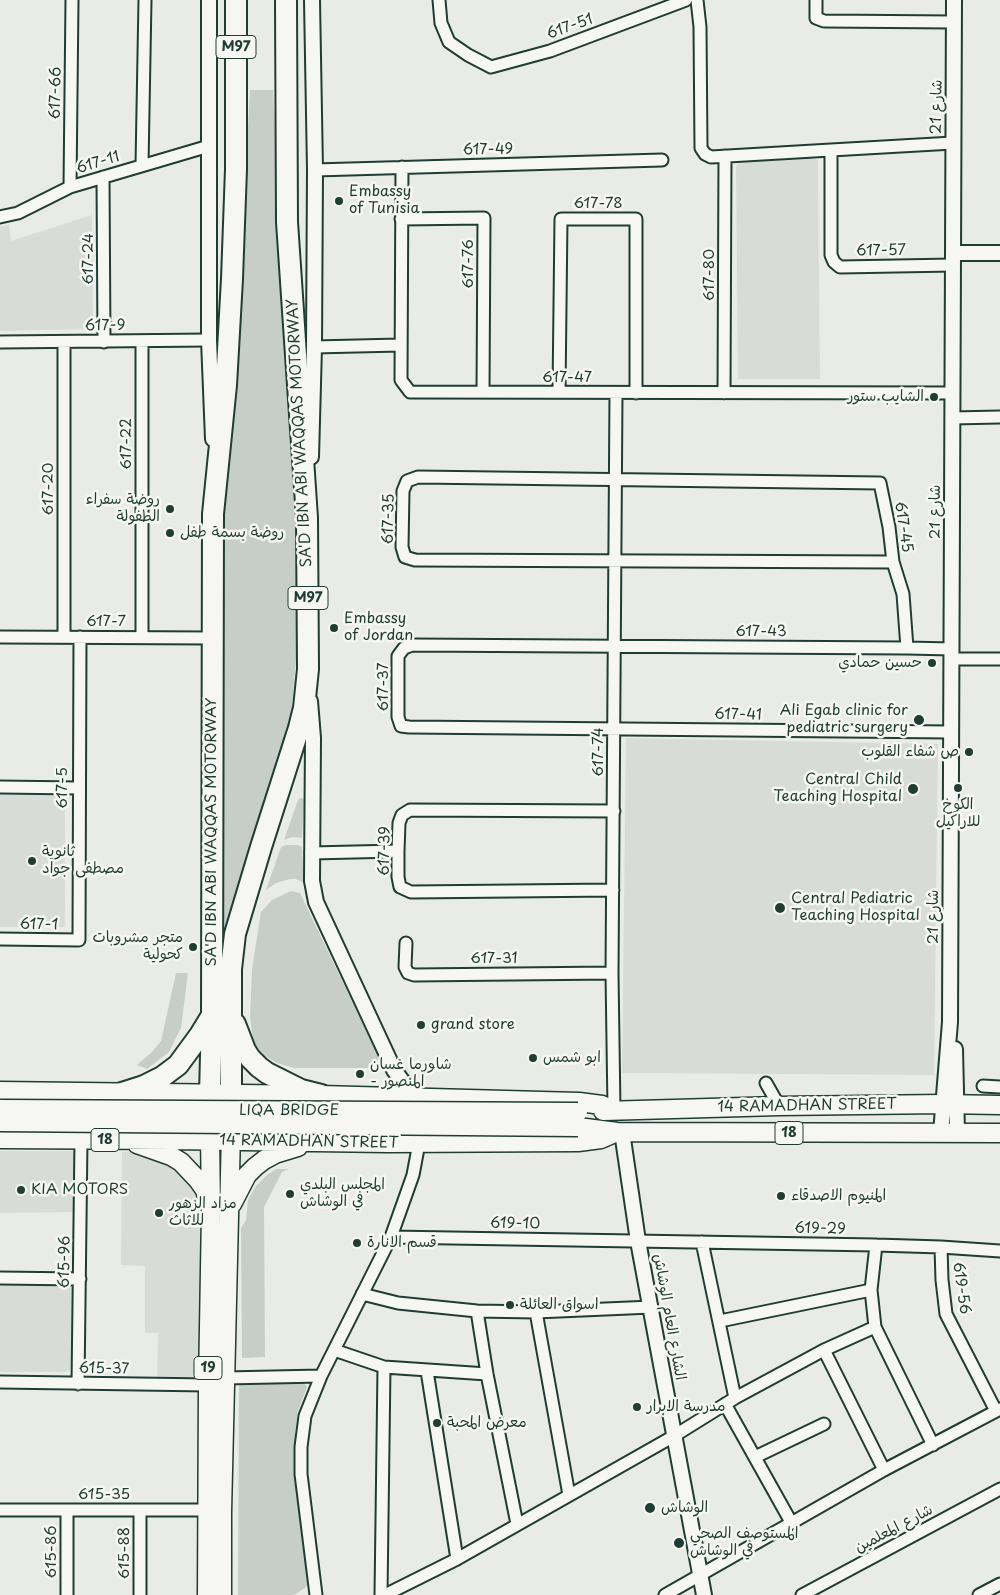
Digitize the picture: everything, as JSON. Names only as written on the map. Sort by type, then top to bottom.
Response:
[{"type":"highway","name":"SA'D IBN ABI WAQQAS MOTORWAY","points":[[210,1099],[212,1015],[212,514],[226,385],[232,279],[236,0]]},
{"type":"highway","name":"SA'D IBN ABI WAQQAS MOTORWAY","points":[[231,1099],[231,969],[236,934],[256,864],[300,728],[308,669],[307,518],[287,222],[286,0]]},
{"type":"highway","points":[[125,1093],[162,1077],[178,1065],[212,1015]]},
{"type":"highway","points":[[232,1016],[245,1050],[259,1067],[301,1090],[321,1095]]},
{"type":"main road","name":"14 RAMADHAN STREET","points":[[0,1091],[125,1093],[210,1099],[321,1095],[579,1102],[602,1105],[614,1110]]},
{"type":"main road","points":[[125,1093],[135,1096],[144,1102]]},
{"type":"main road","name":"14 RAMADHAN STREET","points":[[578,1120],[614,1110],[778,1106],[1000,1105]]},
{"type":"main road","name":"LIQA BRIDGE","points":[[0,1109],[578,1120]]},
{"type":"main road","name":"14 RAMADHAN STREET","points":[[578,1120],[620,1132],[1000,1133]]},
{"type":"main road","name":"LIQA BRIDGE","points":[[0,1122],[578,1120]]},
{"type":"main road","points":[[125,1140],[134,1138],[144,1131]]},
{"type":"main road","name":"14 RAMADHAN STREET","points":[[0,1139],[125,1140],[231,1136],[320,1143],[578,1142],[602,1139],[620,1132]]},
{"type":"main road","name":"19","points":[[207,1595],[210,1136]]},
{"type":"main road","name":"19","points":[[222,1595],[231,1136]]},
{"type":"main road","points":[[125,1140],[181,1162],[191,1171],[205,1190],[211,1212]]},
{"type":"main road","points":[[229,1211],[247,1175],[264,1160],[296,1147],[320,1143]]},
{"type":"street","name":"617-66","points":[[70,187],[72,0]]},
{"type":"street","points":[[142,165],[145,0]]},
{"type":"street","points":[[209,0],[209,340],[212,386],[212,514]]},
{"type":"street","points":[[307,518],[314,346],[315,170],[312,0]]},
{"type":"street","name":"617-51","points":[[439,0],[441,23],[449,42],[491,67],[550,51],[686,0]]},
{"type":"street","points":[[697,0],[700,27],[701,148],[705,154],[711,157],[953,144]]},
{"type":"street","points":[[816,0],[816,18],[824,22],[954,22]]},
{"type":"street","name":"شارع 21","points":[[949,1133],[955,1050],[950,1024],[954,0]]},
{"type":"street","name":"617-11","points":[[0,217],[18,213],[70,187],[209,146]]},
{"type":"street","name":"617-57","points":[[831,150],[831,255],[834,262],[840,268],[953,259]]},
{"type":"street","name":"617-80","points":[[724,393],[725,156]]},
{"type":"street","name":"617-49","points":[[315,170],[662,160]]},
{"type":"street","name":"617-47","points":[[402,167],[401,380],[410,392],[953,393]]},
{"type":"street","name":"617-24","points":[[103,177],[104,342]]},
{"type":"street","name":"617-76","points":[[401,219],[484,218],[483,392]]},
{"type":"street","name":"617-78","points":[[559,392],[560,219],[636,219],[636,393]]},
{"type":"street","points":[[953,259],[1000,253]]},
{"type":"street","name":"617-9","points":[[0,342],[209,340]]},
{"type":"street","name":"617-22","points":[[142,341],[142,637]]},
{"type":"street","name":"617-20","points":[[64,342],[64,637]]},
{"type":"street","points":[[314,346],[400,345]]},
{"type":"street","name":"617-74","points":[[614,1110],[612,973],[616,393]]},
{"type":"street","points":[[952,418],[1000,417]]},
{"type":"street","name":"617-35","points":[[614,562],[415,560],[405,557],[402,546],[403,491],[407,480],[418,477],[616,479]]},
{"type":"street","name":"617-45","points":[[614,562],[893,562],[889,527],[880,482],[616,479]]},
{"type":"street","points":[[893,562],[903,594],[907,648]]},
{"type":"street","name":"617-7","points":[[0,637],[212,638]]},
{"type":"street","name":"617-5","points":[[79,940],[78,788],[80,637]]},
{"type":"street","name":"617-37","points":[[614,646],[412,645],[404,648],[398,656],[398,717],[401,726],[409,727],[614,729]]},
{"type":"street","name":"617-43","points":[[614,646],[907,648],[1000,659]]},
{"type":"street","points":[[308,669],[313,738],[311,853],[312,881],[316,902],[394,1070],[415,1098]]},
{"type":"street","name":"617-41","points":[[614,729],[951,732]]},
{"type":"street","points":[[0,787],[78,788]]},
{"type":"street","name":"617-39","points":[[613,890],[411,892],[400,887],[398,851],[399,823],[402,815],[410,810],[614,811]]},
{"type":"street","points":[[311,853],[398,851]]},
{"type":"street","name":"617-1","points":[[0,939],[79,940]]},
{"type":"street","name":"617-31","points":[[406,943],[405,967],[408,973],[414,975],[612,973]]},
{"type":"street","points":[[766,1083],[778,1106]]},
{"type":"street","points":[[983,1086],[1000,1087]]},
{"type":"street","name":"الشارع العام الوشاش","points":[[620,1132],[638,1241],[652,1307],[704,1595]]},
{"type":"street","name":"615-96","points":[[78,1384],[81,1140]]},
{"type":"street","points":[[316,1595],[301,1474],[301,1447],[305,1416],[321,1376],[390,1237],[413,1175],[419,1143]]},
{"type":"street","name":"619-10","points":[[390,1237],[638,1241]]},
{"type":"street","name":"619-29","points":[[638,1241],[876,1245],[1000,1251]]},
{"type":"street","points":[[702,1242],[720,1321],[730,1401],[755,1457],[791,1522]]},
{"type":"street","points":[[876,1245],[871,1290],[875,1327],[933,1445]]},
{"type":"street","name":"619-56","points":[[941,1247],[946,1314],[998,1410]]},
{"type":"street","points":[[0,1278],[80,1279]]},
{"type":"street","points":[[720,1321],[871,1290]]},
{"type":"street","points":[[362,1294],[398,1303],[477,1312],[536,1312],[652,1307]]},
{"type":"street","points":[[477,1312],[516,1524]]},
{"type":"street","points":[[536,1312],[569,1496]]},
{"type":"street","points":[[384,1367],[383,1595],[457,1559],[674,1436],[730,1401],[824,1350],[875,1327]]},
{"type":"street","points":[[334,1350],[384,1367],[488,1374]]},
{"type":"street","points":[[824,1350],[884,1470]]},
{"type":"street","points":[[427,1371],[457,1559]]},
{"type":"street","points":[[226,1378],[321,1376]]},
{"type":"street","name":"615-37","points":[[0,1382],[208,1385]]},
{"type":"street","points":[[665,1595],[884,1470],[998,1410]]},
{"type":"street","points":[[755,1457],[824,1424]]},
{"type":"street","name":"شارع المعلمين","points":[[802,1595],[1000,1489]]},
{"type":"street","name":"615-35","points":[[0,1510],[207,1510]]},
{"type":"street","name":"615-86","points":[[67,1510],[67,1595]]},
{"type":"street","name":"615-88","points":[[140,1510],[140,1595]]},
{"type":"street","points":[[979,1595],[1000,1584]]},
{"type":"shaded area","points":[[250,90],[273,90],[282,272],[298,499],[299,623],[291,717],[220,947],[222,497],[242,242]]},
{"type":"shaded area","points":[[813,157],[818,161],[820,379],[738,379],[736,167],[740,160]]},
{"type":"shaded area","points":[[92,215],[93,329],[0,331],[0,227],[9,224],[11,241]]},
{"type":"shaded area","name":"Central Pediatric Teaching Hospital","points":[[626,738],[938,744],[934,1075],[622,1073]]},
{"type":"shaded area","name":"ثانوية مصطفى جواد","points":[[0,795],[65,795],[65,927],[0,927]]},
{"type":"shaded area","points":[[303,798],[304,801],[302,838],[292,837],[284,840],[298,800]]},
{"type":"shaded area","points":[[286,845],[302,847],[304,883],[296,879],[290,879],[276,883],[266,890],[281,847]]},
{"type":"shaded area","points":[[291,891],[300,893],[384,1068],[294,1068],[277,1063],[264,1055],[256,1046],[250,1017],[252,969],[261,912],[272,900]]},
{"type":"shaded area","points":[[176,973],[188,973],[181,1028],[169,1052],[147,1069],[137,1065],[161,1041]]},
{"type":"shaded area","points":[[0,1151],[76,1151],[76,1212],[0,1213]]},
{"type":"shaded area","points":[[122,1152],[146,1153],[177,1163],[205,1205],[203,1375],[198,1382],[157,1383],[158,1333],[145,1333],[145,1266],[121,1265]]},
{"type":"shaded area","points":[[276,1169],[289,1169],[282,1172],[264,1207],[265,1357],[242,1358],[241,1228],[246,1220],[248,1200],[256,1186]]},
{"type":"shaded area","points":[[0,1283],[66,1283],[70,1285],[72,1290],[70,1370],[66,1372],[0,1372]]},
{"type":"shaded area","points":[[243,1383],[304,1383],[307,1387],[298,1411],[295,1432],[295,1461],[308,1584],[294,1595],[238,1595],[239,1386]]},
{"type":"place","name":"Embassy of Tunisia","points":[[339,201]]},
{"type":"place","name":"الشايب ستور","points":[[934,397]]},
{"type":"place","name":"روضة سفراء الطفولة","points":[[170,509]]},
{"type":"place","name":"روضة بسمة طفل","points":[[170,533]]},
{"type":"place","name":"Embassy of Jordan","points":[[334,628]]},
{"type":"place","name":"حسين حمادي","points":[[932,663]]},
{"type":"place","name":"Ali Egab clinic for pediatric surgery","points":[[919,720]]},
{"type":"place","name":"ص شفاء القلوب","points":[[969,752]]},
{"type":"place","name":"الكوخ للاراكيل","points":[[958,788]]},
{"type":"place","name":"Central Child Teaching Hospital","points":[[913,789]]},
{"type":"place","name":"ثانوية مصطفى جواد","points":[[32,861]]},
{"type":"place","name":"Central Pediatric Teaching Hospital","points":[[780,908]]},
{"type":"place","name":"متجر مشروبات كحولية","points":[[193,947]]},
{"type":"place","name":"grand store","points":[[421,1025]]},
{"type":"place","name":"ابو شمس","points":[[533,1058]]},
{"type":"place","name":"شاورما غسان - المنصور","points":[[360,1074]]},
{"type":"place","name":"KIA MOTORS","points":[[21,1190]]},
{"type":"place","name":"المجلس البلدي في الوشاش","points":[[290,1194]]},
{"type":"place","name":"المنيوم الاصدقاء","points":[[781,1196]]},
{"type":"place","name":"مزاد الزهور للاثاث","points":[[159,1213]]},
{"type":"place","name":"قسم الانارة","points":[[357,1243]]},
{"type":"place","name":"اسواق العائلة","points":[[510,1305]]},
{"type":"place","name":"مدرسة الابرار","points":[[637,1407]]},
{"type":"place","name":"معرض المحبة","points":[[437,1423]]},
{"type":"place","name":"الوشاش","points":[[650,1508]]},
{"type":"place","name":"المستوصف الصحي في الوشاش","points":[[679,1543]]}]
